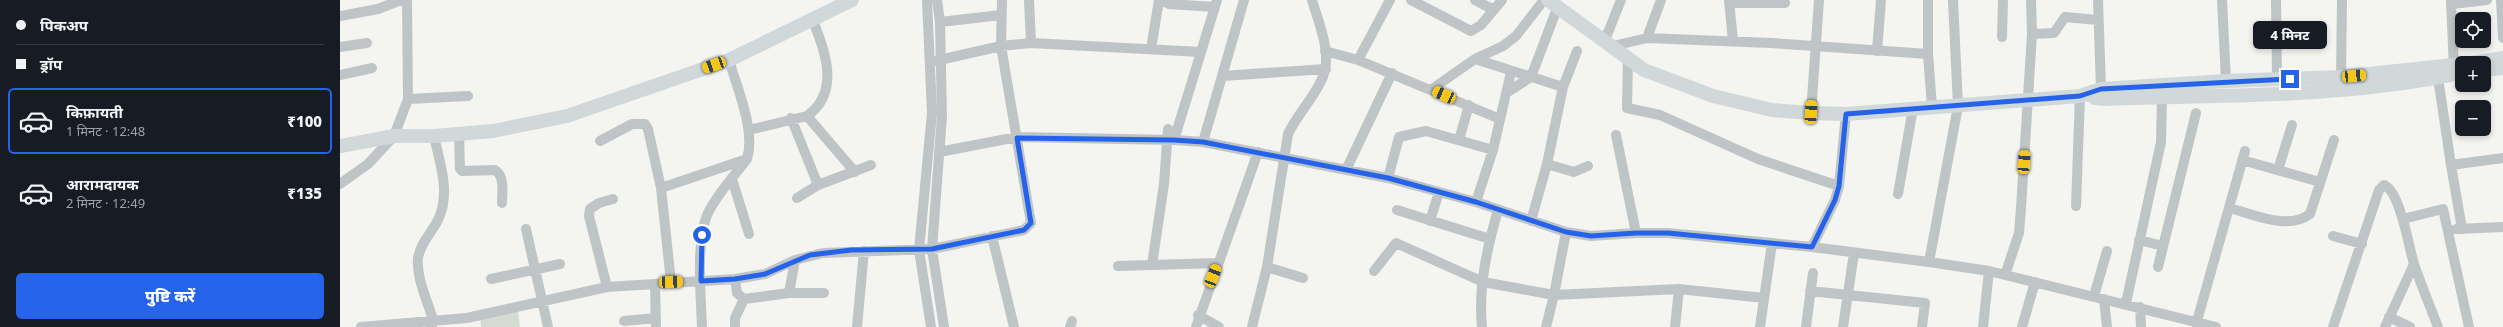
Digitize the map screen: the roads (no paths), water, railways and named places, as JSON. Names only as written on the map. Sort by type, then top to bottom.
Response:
[{"type":"street","points":[[340,16],[378,9],[401,0]]},
{"type":"street","points":[[340,184],[368,164],[394,136],[408,99],[407,0]]},
{"type":"street","points":[[340,146],[394,136],[448,135],[493,131],[567,116],[729,60],[813,21],[852,0]]},
{"type":"street","points":[[928,0],[942,116],[932,249],[944,327]]},
{"type":"street","points":[[931,327],[919,250],[940,22],[937,0]]},
{"type":"street","points":[[363,327],[439,322],[542,302],[607,287],[735,279],[765,274],[795,260],[810,255],[846,251],[932,249],[1024,230],[1031,223],[1001,46],[1002,0]]},
{"type":"street","points":[[1029,0],[1032,43]]},
{"type":"street","points":[[1151,49],[1160,0],[1169,4],[1216,3],[1201,52],[1170,139],[1152,265]]},
{"type":"street","points":[[1203,142],[1244,0]]},
{"type":"street","points":[[1252,327],[1266,267],[1288,134],[1295,118],[1321,82],[1326,69],[1325,51],[1312,0]]},
{"type":"street","points":[[1358,60],[1390,0]]},
{"type":"street","points":[[1412,0],[1471,31],[1481,25],[1502,0]]},
{"type":"street","points":[[1475,0],[1494,10]]},
{"type":"street","points":[[1432,89],[1475,59],[1503,46],[1516,36],[1544,0]]},
{"type":"street","points":[[1609,43],[1621,0]]},
{"type":"street","points":[[1647,38],[1661,0]]},
{"type":"street","points":[[1811,112],[1819,0]]},
{"type":"street","points":[[1878,51],[1881,0]]},
{"type":"street","points":[[1928,0],[1928,54],[1932,107]]},
{"type":"street","points":[[1929,262],[1958,106],[1953,0]]},
{"type":"street","points":[[2002,37],[2003,0]]},
{"type":"street","points":[[2005,275],[2019,233],[2032,34],[2031,0]]},
{"type":"street","points":[[2076,206],[2098,20],[2098,0]]},
{"type":"street","points":[[2222,0],[2226,81]]},
{"type":"street","points":[[2276,0],[2277,79]]},
{"type":"street","points":[[2341,77],[2342,0]]},
{"type":"street","points":[[2457,56],[2452,2],[2487,0]]},
{"type":"street","points":[[2501,0],[2503,38]]},
{"type":"street","points":[[1733,41],[1730,1],[1785,3]]},
{"type":"street","points":[[1506,93],[1531,77],[1553,3],[1644,70],[1659,78],[1713,96],[1772,110],[1846,114],[2028,100],[2226,81],[2437,73]]},
{"type":"street","points":[[940,22],[1001,15]]},
{"type":"street","points":[[2032,34],[2054,33],[2065,17],[2098,20]]},
{"type":"street","points":[[749,130],[791,118],[807,116],[817,109],[828,81],[824,47],[813,21]]},
{"type":"street","points":[[1609,43],[1647,38],[1733,41],[1928,54]]},
{"type":"street","points":[[340,47],[367,42]]},
{"type":"street","points":[[936,61],[1001,46],[1032,43],[1201,52]]},
{"type":"street","points":[[1325,51],[1358,60],[1392,73],[1500,119]]},
{"type":"street","points":[[1531,221],[1547,164],[1563,87],[1577,51]]},
{"type":"street","points":[[1628,58],[1627,108],[1660,115],[1758,159],[1839,186]]},
{"type":"street","points":[[2491,60],[2503,58]]},
{"type":"street","points":[[1475,59],[1511,72],[1563,87]]},
{"type":"street","points":[[702,327],[701,281],[704,224],[718,197],[747,159],[750,152],[749,130],[729,60]]},
{"type":"street","points":[[340,75],[372,68]]},
{"type":"street","points":[[2491,69],[2503,68]]},
{"type":"street","points":[[1222,76],[1326,69]]},
{"type":"street","points":[[2090,93],[2095,98],[2104,100],[2330,90],[2455,70]]},
{"type":"street","points":[[1476,202],[1493,150],[1511,72]]},
{"type":"street","points":[[1346,170],[1392,73]]},
{"type":"street","points":[[2437,73],[2462,229]]},
{"type":"street","points":[[408,99],[468,96]]},
{"type":"street","points":[[2126,303],[2138,240],[2160,144],[2162,97]]},
{"type":"street","points":[[1459,140],[1469,105]]},
{"type":"street","points":[[1898,194],[1913,108]]},
{"type":"street","points":[[2158,268],[2196,113]]},
{"type":"street","points":[[1812,247],[1835,200],[1839,186],[1846,114]]},
{"type":"street","points":[[807,116],[855,172]]},
{"type":"street","points":[[791,118],[818,185]]},
{"type":"street","points":[[600,142],[632,124],[645,124],[648,129],[661,188],[671,282]]},
{"type":"street","points":[[2278,170],[2292,125]]},
{"type":"street","points":[[1168,129],[1170,139]]},
{"type":"street","points":[[1388,178],[1399,137],[1426,131],[1493,150]]},
{"type":"street","points":[[448,135],[462,171],[495,170],[499,173],[502,177],[502,203]]},
{"type":"street","points":[[439,322],[418,270],[418,257],[438,219],[445,192],[448,135]]},
{"type":"street","points":[[1616,135],[1636,233]]},
{"type":"street","points":[[939,152],[1017,138],[1170,139],[1203,142],[1284,156],[1301,161],[1388,178],[1476,202],[1566,232],[1591,236],[1636,233],[1668,233],[1812,247],[1929,262],[1988,271],[2099,298],[2126,303],[2197,324],[2216,327]]},
{"type":"street","points":[[2229,208],[2281,221],[2297,221],[2310,214],[2334,140]]},
{"type":"street","points":[[1196,327],[1198,315],[1258,152]]},
{"type":"street","points":[[2197,324],[2243,155],[2278,170],[2320,182]]},
{"type":"street","points":[[2451,165],[2503,158]]},
{"type":"street","points":[[661,188],[747,159]]},
{"type":"street","points":[[1547,164],[1574,172],[1588,166]]},
{"type":"street","points":[[797,198],[818,185],[871,165]]},
{"type":"street","points":[[732,179],[750,234]]},
{"type":"street","points":[[2333,327],[2379,190],[2384,185],[2391,190],[2403,219],[2414,264],[2438,327]]},
{"type":"street","points":[[1430,222],[1439,192]]},
{"type":"street","points":[[607,287],[589,216],[590,209],[599,203],[613,199]]},
{"type":"street","points":[[2403,219],[2443,208],[2469,327]]},
{"type":"street","points":[[1397,210],[1430,222],[1490,239]]},
{"type":"street","points":[[1482,327],[1483,282],[1490,239],[1498,210]]},
{"type":"street","points":[[2448,229],[2503,227]]},
{"type":"street","points":[[526,229],[548,327]]},
{"type":"street","points":[[1546,327],[1554,295],[1566,232]]},
{"type":"street","points":[[992,236],[1014,327]]},
{"type":"street","points":[[2333,236],[2362,244]]},
{"type":"street","points":[[2138,240],[2163,246]]},
{"type":"street","points":[[1374,271],[1396,243],[1483,282],[1554,295],[1679,289],[1764,298]]},
{"type":"street","points":[[1760,327],[1772,243]]},
{"type":"street","points":[[857,327],[864,251]]},
{"type":"street","points":[[2107,251],[2099,298],[2107,327]]},
{"type":"street","points":[[1843,327],[1854,253]]},
{"type":"street","points":[[788,293],[795,260]]},
{"type":"street","points":[[1118,266],[1218,263]]},
{"type":"street","points":[[491,278],[560,264]]},
{"type":"street","points":[[2385,327],[2414,264]]},
{"type":"street","points":[[1266,267],[1303,278]]},
{"type":"street","points":[[1983,327],[1988,271]]},
{"type":"street","points":[[1806,327],[1813,273]]},
{"type":"street","points":[[735,279],[737,294],[744,300],[788,293],[824,293]]},
{"type":"street","points":[[2022,327],[2035,282]]},
{"type":"street","points":[[624,321],[656,322],[655,284]]},
{"type":"street","points":[[1675,327],[1679,289]]},
{"type":"street","points":[[1810,292],[1847,297],[1926,303],[1922,327]]},
{"type":"street","points":[[735,327],[737,314],[744,300]]},
{"type":"street","points":[[927,305],[940,302]]},
{"type":"street","points":[[2140,307],[2141,327]]},
{"type":"street","points":[[1198,315],[1219,327]]},
{"type":"street","points":[[2389,317],[2410,327]]}]
